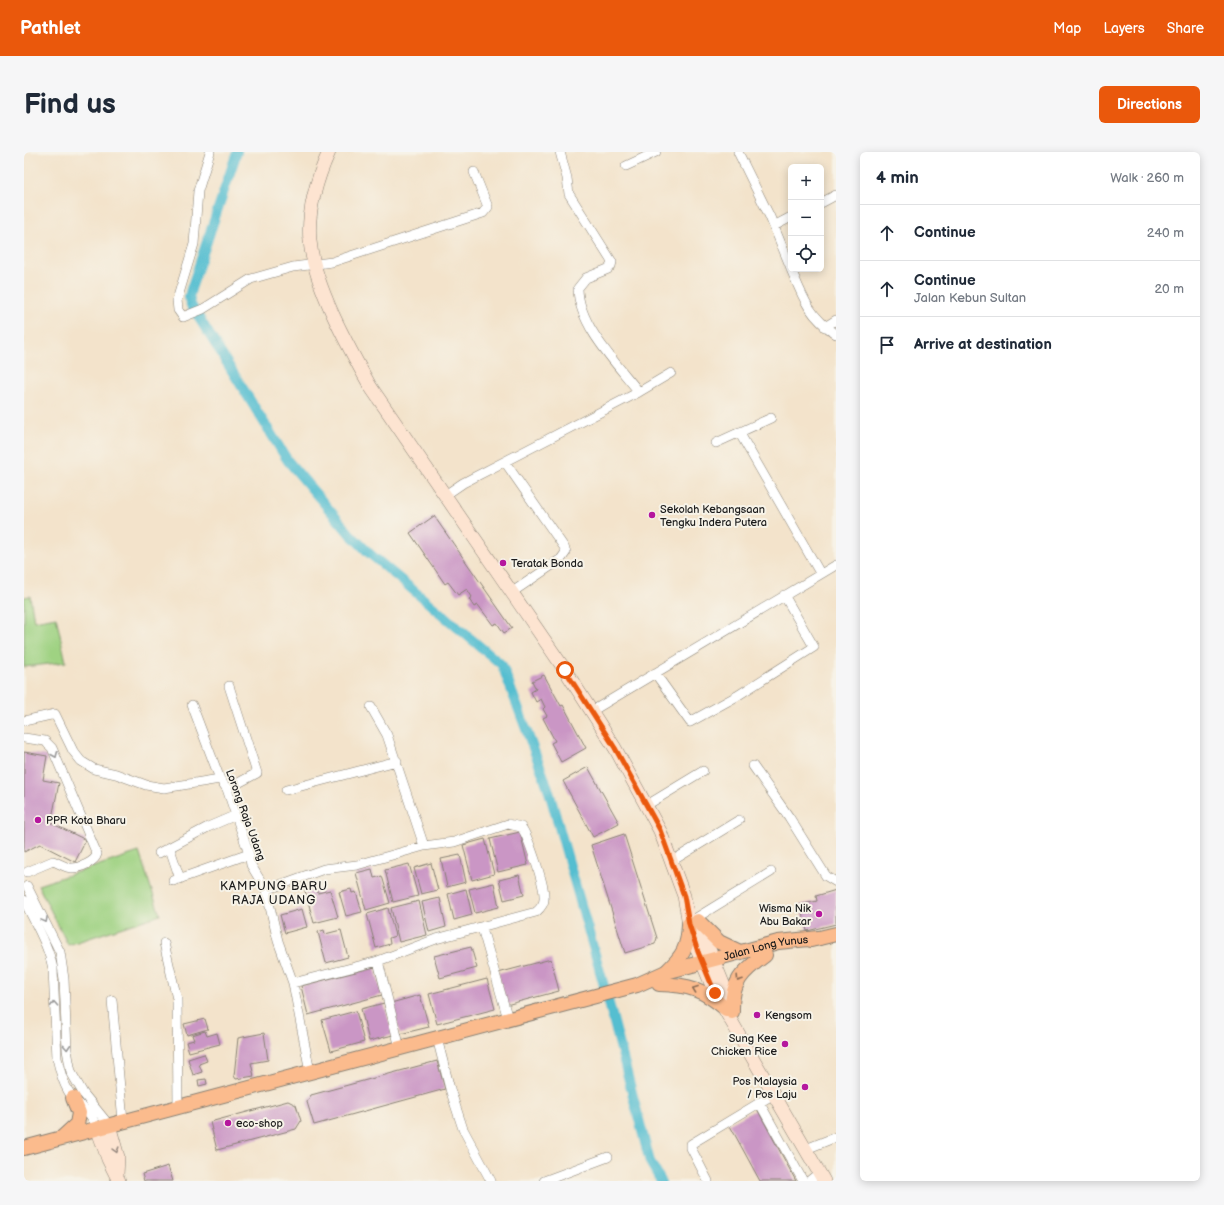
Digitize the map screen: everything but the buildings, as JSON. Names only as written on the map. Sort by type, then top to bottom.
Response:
[{"type":"main road","points":[[329,152],[314,200],[310,240],[315,265],[331,309],[370,386],[592,711],[647,805],[672,862],[710,965],[726,992],[731,1015],[821,1177]]},
{"type":"main road","points":[[695,921],[719,942],[740,952]]},
{"type":"main road","points":[[662,978],[686,949],[695,921]]},
{"type":"main road","name":"Jalan Long Yunus","points":[[710,965],[765,955],[836,934]]},
{"type":"main road","name":"Jalan Long Yunus","points":[[710,965],[740,952],[778,942],[819,938]]},
{"type":"main road","points":[[731,1015],[732,998],[735,986],[741,975],[765,955]]},
{"type":"main road","points":[[24,1148],[710,965]]},
{"type":"main road","points":[[662,978],[699,989],[731,1015]]},
{"type":"main road","points":[[62,1137],[77,1124],[79,1113],[73,1098]]},
{"type":"main road","points":[[103,1127],[108,1159],[118,1178]]},
{"type":"street","points":[[210,152],[198,191],[194,244],[178,300],[178,310],[183,317],[203,309],[251,279],[293,267],[332,262],[484,213],[488,207],[474,172]]},
{"type":"street","points":[[560,152],[567,178],[569,194],[612,262],[608,269],[586,278],[578,288],[578,295],[585,317],[597,338],[639,392]]},
{"type":"street","points":[[626,166],[656,152]]},
{"type":"street","points":[[739,152],[774,226],[788,261]]},
{"type":"street","points":[[824,201],[836,195]]},
{"type":"street","points":[[774,226],[788,219]]},
{"type":"street","points":[[792,272],[806,306],[825,327],[836,334]]},
{"type":"street","points":[[825,327],[836,320]]},
{"type":"street","points":[[444,496],[463,484],[639,392],[671,372]]},
{"type":"street","points":[[716,442],[771,418]]},
{"type":"street","points":[[739,432],[820,573]]},
{"type":"street","points":[[505,462],[566,552],[561,559],[512,593]]},
{"type":"street","points":[[592,711],[820,573],[836,565]]},
{"type":"street","points":[[655,673],[690,722],[744,692],[814,647],[784,595]]},
{"type":"street","points":[[227,789],[257,773],[229,686]]},
{"type":"street","name":"Lorong Raja Udang","points":[[192,705],[220,779],[227,789],[249,854],[250,865],[266,890],[278,942],[292,983],[310,1072]]},
{"type":"street","points":[[371,707],[388,735],[424,846]]},
{"type":"street","points":[[24,721],[55,714],[73,751],[81,761],[94,769],[116,774],[146,785],[164,788],[220,779]]},
{"type":"street","points":[[24,738],[45,741],[52,748],[96,851],[96,857],[92,862],[72,868],[53,861],[25,871],[30,878],[25,887],[60,952],[64,979],[67,1050],[71,1072],[103,1127]]},
{"type":"street","points":[[286,790],[397,761]]},
{"type":"street","points":[[753,766],[789,817],[826,876],[836,882]]},
{"type":"street","points":[[647,805],[703,771]]},
{"type":"street","points":[[159,853],[170,849],[208,827],[236,815]]},
{"type":"street","points":[[672,862],[739,820]]},
{"type":"street","points":[[266,890],[324,869],[357,865],[424,846],[454,842],[508,824],[521,827],[526,833],[544,896],[541,908],[529,915],[436,939],[378,961],[292,983]]},
{"type":"street","points":[[170,849],[176,880],[249,854]]},
{"type":"street","points":[[695,921],[771,872]]},
{"type":"street","points":[[24,900],[47,947],[53,969],[57,1058],[60,1072],[73,1098],[103,1127]]},
{"type":"street","points":[[482,928],[508,1019]]},
{"type":"street","points":[[164,943],[177,999],[178,1107]]},
{"type":"street","points":[[378,961],[400,1048]]},
{"type":"street","points":[[112,1000],[123,1121]]},
{"type":"street","points":[[437,1038],[450,1089],[463,1129],[491,1181]]},
{"type":"street","points":[[708,1181],[691,1148],[691,1144],[774,1094]]},
{"type":"street","points":[[760,1102],[803,1181]]},
{"type":"street","points":[[806,1149],[836,1137]]},
{"type":"street","points":[[544,1181],[561,1178],[608,1157]]},
{"type":"street","points":[[808,1181],[821,1177]]},
{"type":"green space","points":[[30,596],[34,621],[56,617],[66,662],[24,667],[24,597]]},
{"type":"green space","points":[[139,852],[160,915],[68,945],[38,885]]},
{"type":"waterway","points":[[237,152],[191,289],[189,297],[191,305],[288,461],[350,534],[369,553],[502,665],[548,788],[610,1007],[650,1162],[661,1181]]},
{"type":"place","name":"Sekolah Kebangsaan Tengku Indera Putera","points":[[652,515]]},
{"type":"place","name":"Teratak Bonda","points":[[503,563]]},
{"type":"place","name":"PPR Kota Bharu","points":[[38,820]]},
{"type":"place","name":"Wisma Nik Abu Bakar","points":[[819,914]]},
{"type":"place","name":"Kengsom","points":[[757,1015]]},
{"type":"place","name":"Sung Kee Chicken Rice","points":[[785,1044]]},
{"type":"place","name":"Pos Malaysia / Pos Laju","points":[[805,1087]]},
{"type":"place","name":"eco-shop","points":[[228,1123]]},
{"type":"district","name":"KAMPUNG BARU RAJA UDANG","points":[[274,893]]},
{"type":"route","points":[[565,670],[615,748],[660,830],[684,896],[689,924],[698,952],[715,993]]}]
